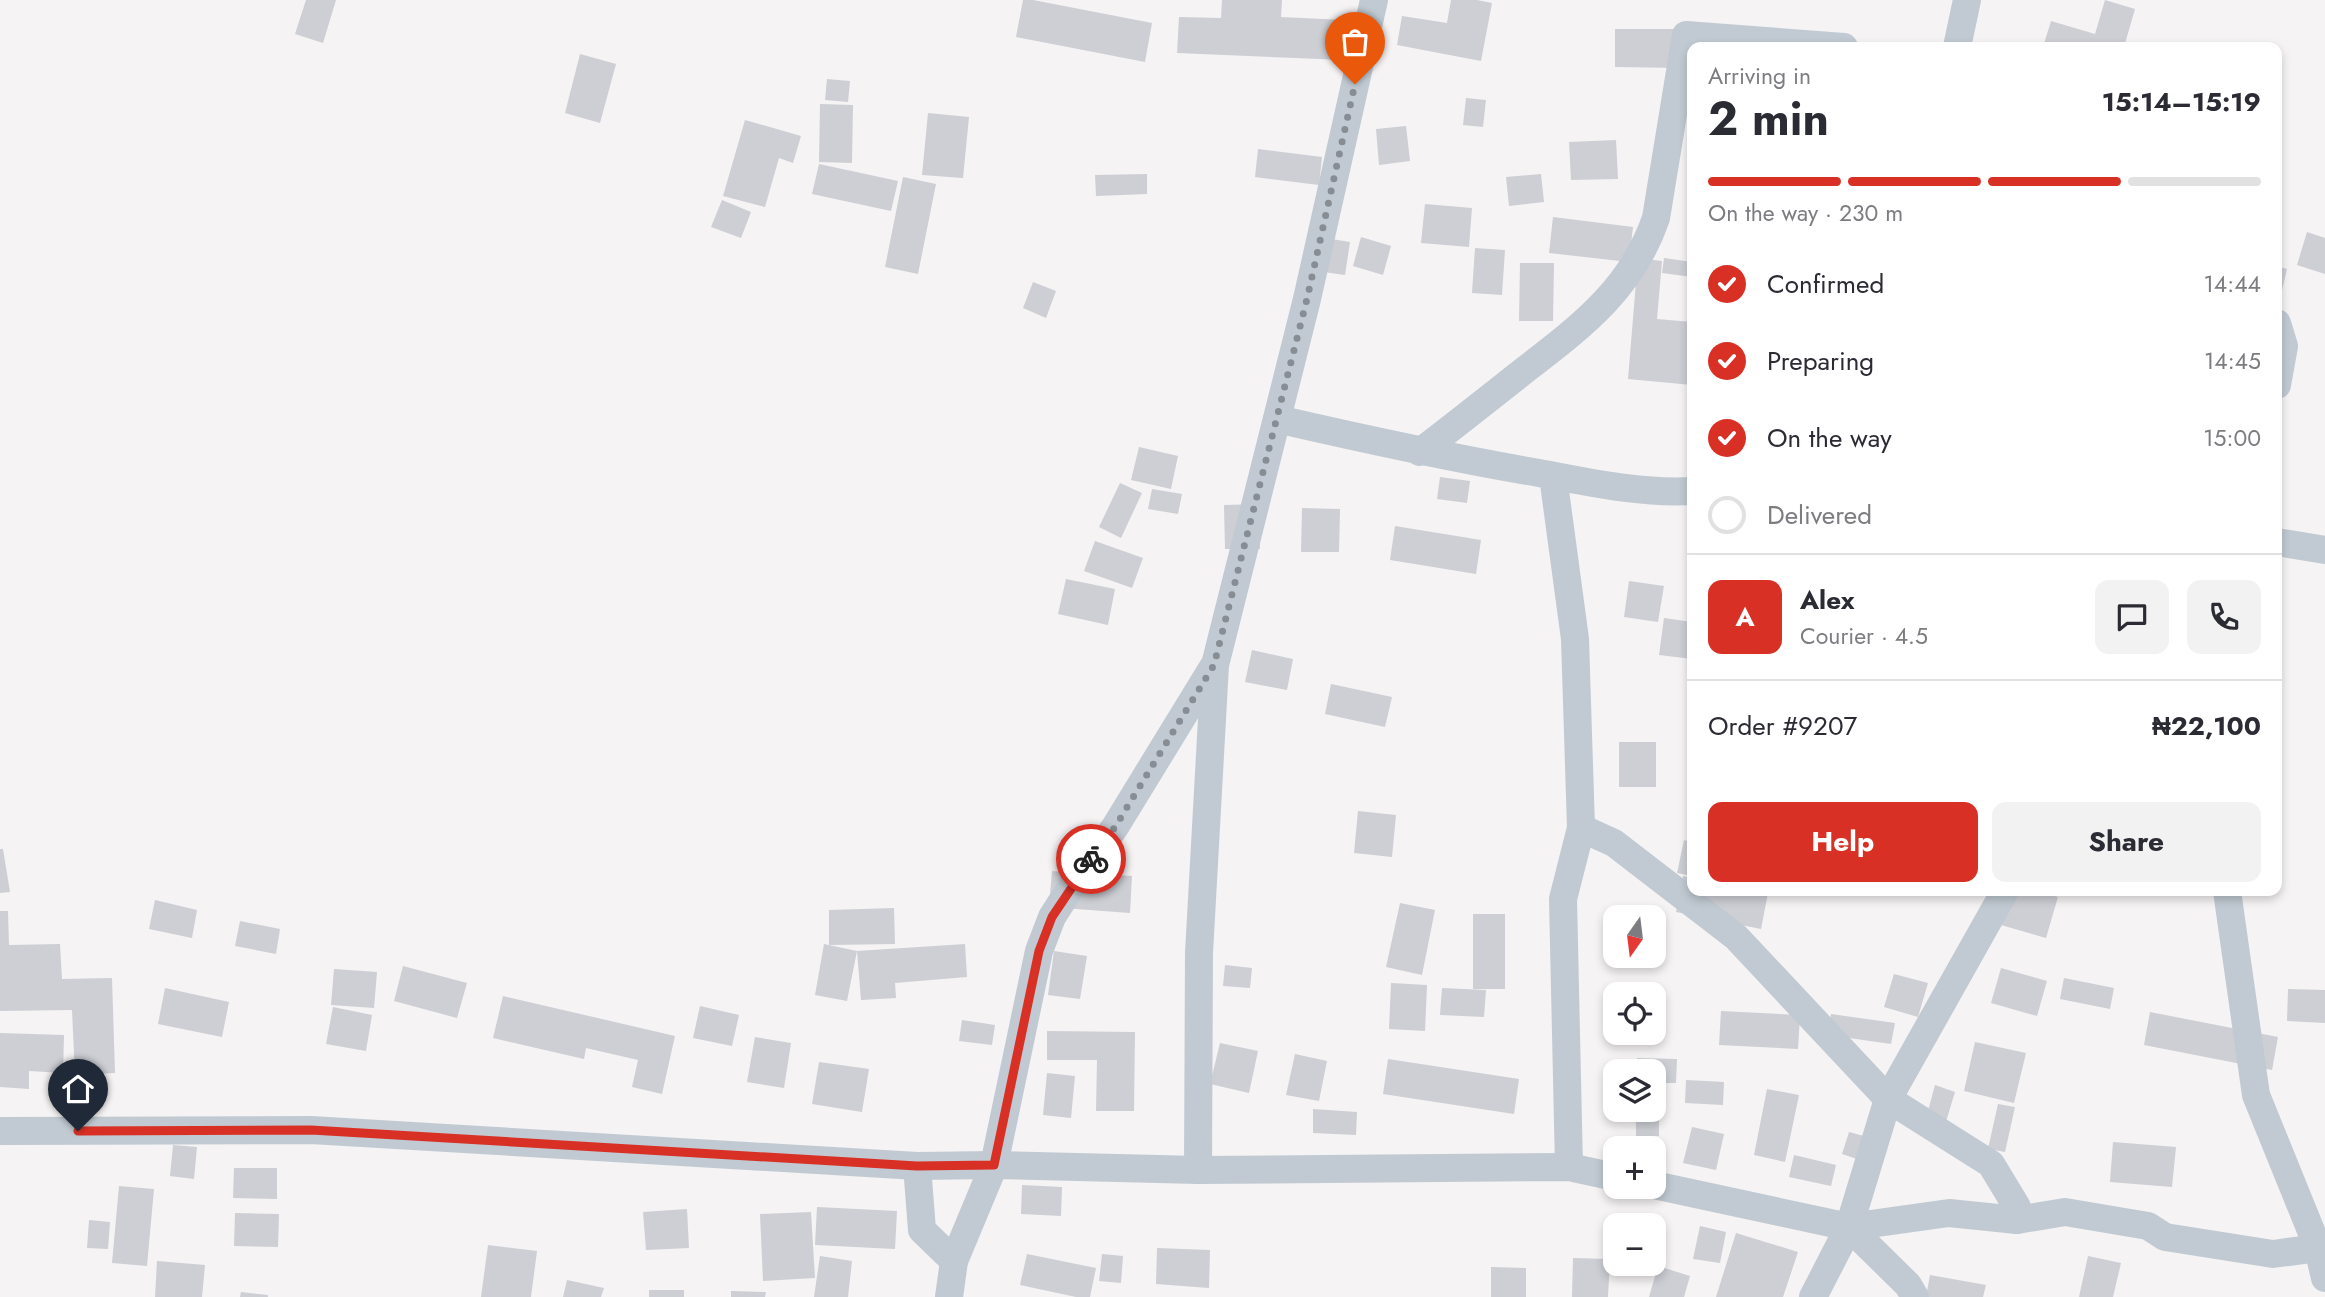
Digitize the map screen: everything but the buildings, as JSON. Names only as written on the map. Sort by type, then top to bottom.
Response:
[{"type":"street","points":[[1198,1170],[1199,953],[1214,665],[1310,285],[1374,0]]},
{"type":"street","points":[[1958,42],[1967,0]]},
{"type":"street","points":[[1420,452],[1584,324],[1613,296],[1633,268],[1649,239],[1656,219],[1686,35],[1778,42]]},
{"type":"street","points":[[2282,339],[2282,357]]},
{"type":"street","points":[[1277,419],[1420,452],[1553,476],[1629,488],[1687,491]]},
{"type":"street","points":[[1553,476],[1575,639],[1581,828],[1563,899],[1569,1167]]},
{"type":"street","points":[[2282,543],[2325,551]]},
{"type":"street","points":[[948,1297],[954,1261],[994,1165],[1039,951],[1052,917],[1115,827],[1214,665]]},
{"type":"street","points":[[1581,828],[1614,843],[1736,937],[1888,1099],[1991,1164],[2017,1207],[2017,1220]]},
{"type":"street","points":[[1813,1297],[1849,1227],[1888,1099],[2002,896]]},
{"type":"street","points":[[2228,896],[2256,1095],[2321,1247],[2325,1278]]},
{"type":"street","points":[[0,1131],[311,1130],[917,1166],[1198,1170],[1569,1167],[1603,1174]]},
{"type":"street","points":[[917,1166],[922,1230],[954,1261]]},
{"type":"street","points":[[1666,1188],[1849,1227],[1949,1213],[2017,1220],[2065,1212],[2148,1226],[2165,1237],[2273,1254],[2321,1247]]},
{"type":"street","points":[[1849,1227],[1908,1285],[1915,1297]]},
{"type":"way so far","points":[[1091,859],[1115,827],[1214,665],[1307,299],[1355,84]]},
{"type":"route","points":[[78,1131],[311,1130],[917,1166],[994,1165],[1039,951],[1052,917],[1091,859]]}]
